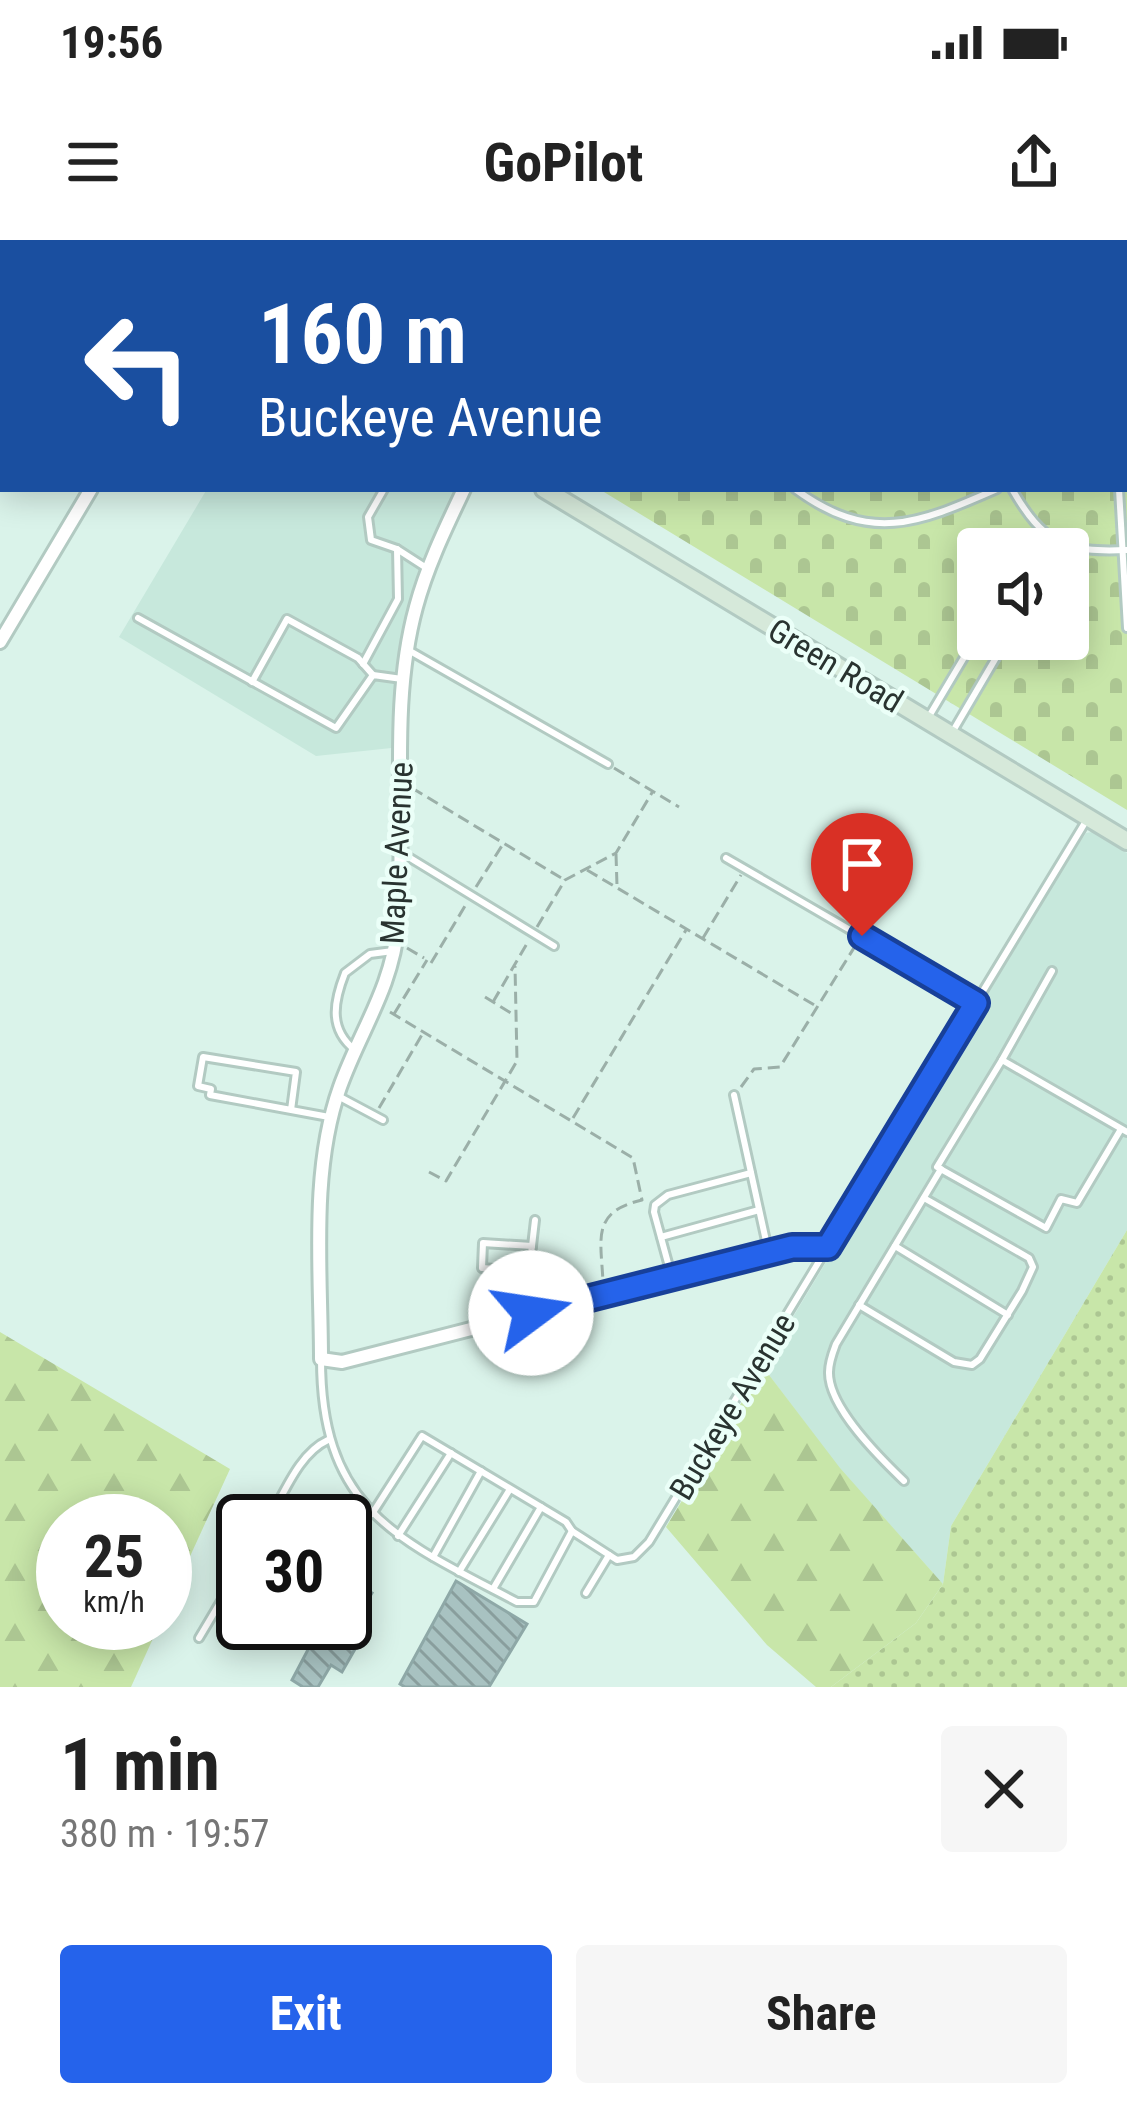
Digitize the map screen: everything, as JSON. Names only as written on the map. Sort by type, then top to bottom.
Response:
[{"type":"main road","name":"Green Road","points":[[549,492],[1127,841]]},
{"type":"street","points":[[0,642],[90,492]]},
{"type":"street","name":"Maple Avenue","points":[[321,1359],[322,1202],[332,1118],[379,1005],[394,946],[406,680],[415,612],[428,569],[463,492]]},
{"type":"street","points":[[321,1359],[342,1362],[792,1247],[828,1247]]},
{"type":"lane","points":[[382,492],[368,517],[371,540],[398,549],[428,569]]},
{"type":"lane","points":[[800,492],[840,515],[891,526],[919,522],[990,492]]},
{"type":"lane","points":[[1014,492],[1039,528]]},
{"type":"lane","points":[[1119,492],[1127,628]]},
{"type":"lane","points":[[363,664],[398,599],[398,549]]},
{"type":"lane","points":[[1089,549],[1125,551]]},
{"type":"lane","points":[[138,618],[337,728],[373,676]]},
{"type":"lane","points":[[252,682],[287,619],[363,664],[373,676],[406,680]]},
{"type":"lane","points":[[410,651],[608,764]]},
{"type":"lane","points":[[926,720],[964,660]]},
{"type":"lane","points":[[951,734],[994,660]]},
{"type":"lane","name":"Buckeye Avenue","points":[[609,1555],[617,1560],[634,1557],[649,1542],[1088,818]]},
{"type":"lane","points":[[399,851],[554,946]]},
{"type":"lane","points":[[726,858],[976,1003]]},
{"type":"lane","points":[[357,1052],[337,1029],[338,990],[345,973],[357,962],[394,946]]},
{"type":"lane","points":[[1002,1060],[1124,1131],[1077,1203],[1061,1198],[1046,1228],[937,1167],[1052,971]]},
{"type":"lane","points":[[290,1110],[296,1072],[202,1057],[198,1086],[211,1089],[210,1095],[332,1118]]},
{"type":"lane","points":[[734,1095],[769,1253]]},
{"type":"lane","points":[[338,1096],[378,1117]]},
{"type":"lane","points":[[904,1481],[858,1431],[828,1369],[836,1344],[941,1169]]},
{"type":"lane","points":[[672,1278],[655,1205],[668,1196],[751,1173]]},
{"type":"lane","points":[[860,1305],[965,1366],[980,1360],[1008,1315],[1033,1267],[1029,1258],[924,1198]]},
{"type":"lane","points":[[661,1237],[760,1210]]},
{"type":"lane","points":[[531,1313],[536,1220]]},
{"type":"lane","points":[[530,1272],[482,1268],[483,1243],[532,1246]]},
{"type":"lane","points":[[895,1246],[1008,1315]]},
{"type":"lane","points":[[514,1318],[534,1351],[553,1352],[567,1334],[570,1304]]},
{"type":"lane","points":[[321,1359],[328,1439],[358,1494]]},
{"type":"lane","points":[[572,1532],[534,1603],[518,1602],[432,1558],[372,1515],[419,1436],[566,1522],[572,1532],[609,1555],[586,1593]]},
{"type":"lane","points":[[284,1494],[316,1445],[328,1439]]},
{"type":"lane","points":[[398,1537],[451,1453]]},
{"type":"lane","points":[[432,1558],[481,1472]]},
{"type":"lane","points":[[459,1571],[510,1489]]},
{"type":"lane","points":[[493,1589],[541,1507]]},
{"type":"lane","points":[[200,1638],[216,1610]]},
{"type":"path","points":[[608,764],[679,807]]},
{"type":"path","points":[[401,782],[565,880],[616,853],[653,791]]},
{"type":"path","points":[[616,853],[617,886]]},
{"type":"path","points":[[703,938],[745,868]]},
{"type":"path","points":[[586,869],[816,1006]]},
{"type":"path","points":[[572,1119],[687,929]]},
{"type":"path","points":[[734,1095],[754,1069],[780,1067],[862,936]]},
{"type":"path","points":[[394,946],[439,968]]},
{"type":"path","points":[[394,1014],[427,960]]},
{"type":"path","points":[[429,1172],[446,1181],[517,1060],[515,964]]},
{"type":"path","points":[[485,997],[516,1016]]},
{"type":"path","points":[[379,1005],[633,1158],[642,1200],[617,1206],[601,1227],[603,1295]]},
{"type":"path","points":[[378,1117],[424,1032]]},
{"type":"shaded area","points":[[205,492],[463,492],[415,612],[401,747],[316,756],[119,637]]},
{"type":"shaded area","points":[[1086,833],[1127,853],[1127,1230],[951,1526],[943,1584],[839,1468],[763,1367],[1067,861]]},
{"type":"green space","points":[[604,492],[1127,492],[1127,810]]},
{"type":"green space","points":[[1127,1230],[1127,1687],[831,1687],[916,1623],[943,1584],[951,1526]]},
{"type":"green space","points":[[0,1332],[230,1469],[192,1552],[192,1494],[36,1494],[36,1650],[148,1650],[131,1687],[0,1687]]},
{"type":"green space","points":[[763,1367],[840,1468],[943,1584],[916,1623],[831,1687],[816,1687],[767,1645],[666,1527]]},
{"type":"building","points":[[456,1581],[527,1624],[489,1687],[405,1687],[400,1684]]},
{"type":"building","points":[[308,1650],[354,1650],[342,1672],[331,1665],[318,1687],[303,1687],[292,1680]]},
{"type":"route","points":[[531,1313],[792,1247],[828,1247],[976,1003],[862,936]]}]
